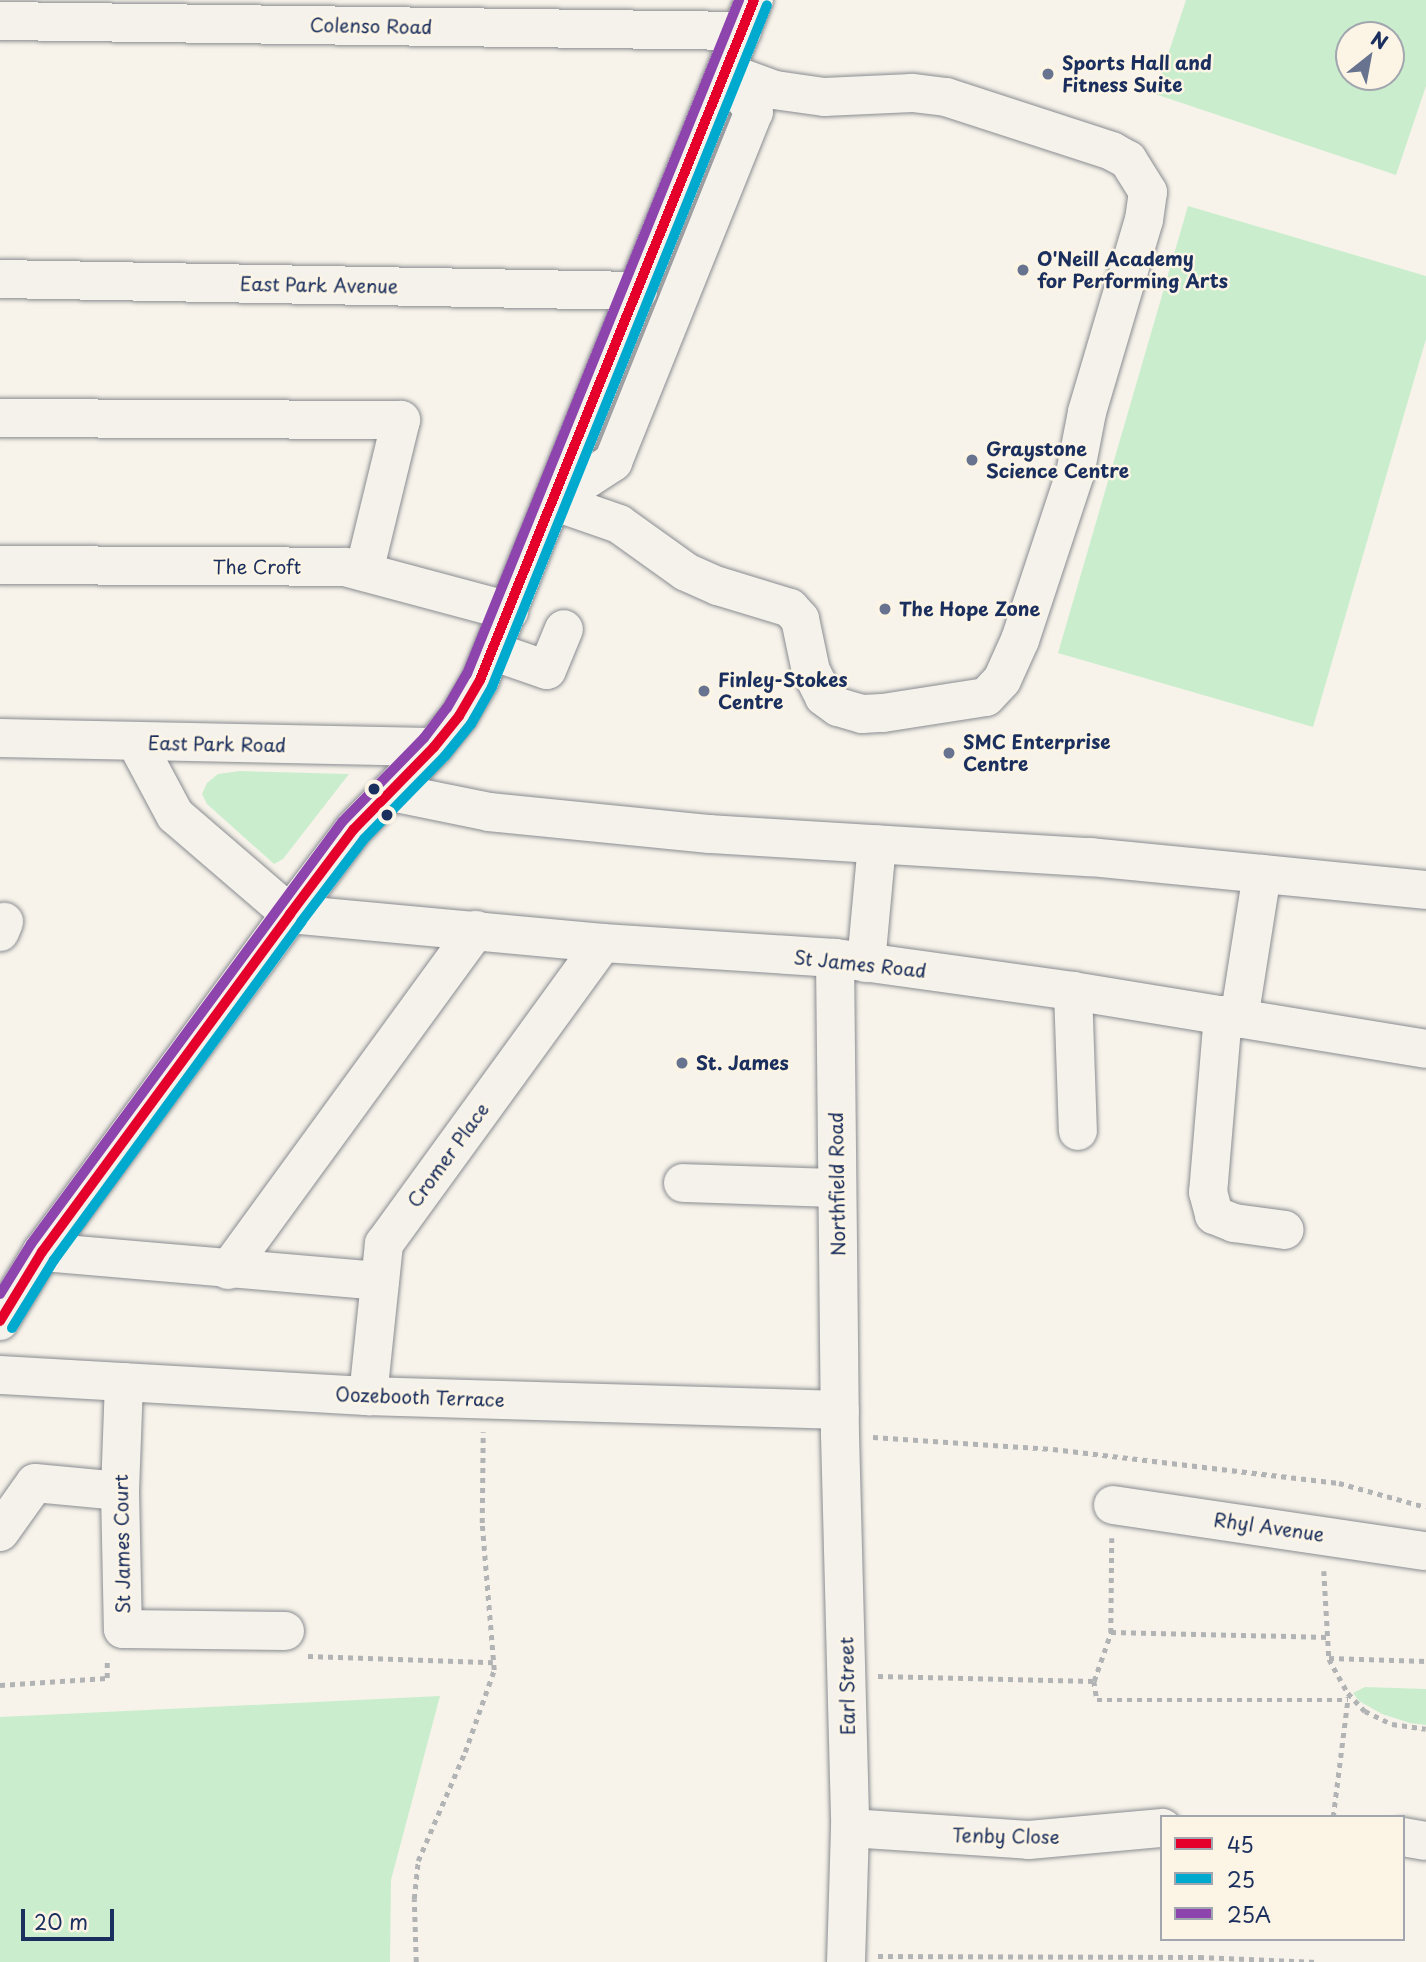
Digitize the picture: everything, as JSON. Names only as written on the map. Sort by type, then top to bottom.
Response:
[{"type":"street","name":"Colenso Road","points":[[0,21],[748,16]]},
{"type":"street","points":[[0,1321],[42,1252],[290,914],[353,831],[434,747],[459,716],[509,611],[748,16]]},
{"type":"street","points":[[553,501],[619,524],[645,539],[664,559],[707,582],[790,608],[800,619],[811,671],[824,697],[838,707],[862,714],[883,713],[986,697],[1002,680],[1020,640],[1075,474],[1087,412],[1144,220],[1148,192],[1128,160],[1112,150],[946,97],[912,93],[824,97],[775,90],[726,72]]},
{"type":"street","points":[[553,501],[613,462],[629,423],[754,112],[726,72]]},
{"type":"street","name":"East Park Avenue","points":[[0,279],[638,290]]},
{"type":"street","points":[[0,418],[401,420],[364,572]]},
{"type":"street","name":"The Croft","points":[[0,565],[345,567],[509,611]]},
{"type":"street","points":[[492,651],[547,670],[564,629]]},
{"type":"street","name":"East Park Road","points":[[0,738],[434,747]]},
{"type":"street","points":[[136,742],[175,815],[290,914]]},
{"type":"street","points":[[391,792],[489,812],[710,834],[1090,857],[1426,890]]},
{"type":"street","name":"Northfield Road","points":[[840,1422],[837,1188],[851,960],[877,845]]},
{"type":"street","points":[[1262,874],[1231,1017],[1209,1192],[1214,1215],[1234,1223],[1284,1230]]},
{"type":"street","name":"St James Road","points":[[290,914],[603,943],[851,960],[1073,991],[1426,1049]]},
{"type":"street","points":[[228,1270],[476,930]]},
{"type":"street","name":"Cromer Place","points":[[368,1396],[384,1244],[603,943]]},
{"type":"street","points":[[1073,991],[1078,1131]]},
{"type":"street","points":[[682,1183],[837,1188]]},
{"type":"street","points":[[42,1252],[380,1281]]},
{"type":"street","name":"Oozebooth Terrace","points":[[0,1375],[486,1400],[840,1422]]},
{"type":"street","name":"St James Court","points":[[124,1382],[120,1491],[123,1629],[285,1631]]},
{"type":"street","name":"Earl Street","points":[[840,1422],[850,1829],[846,1959]]},
{"type":"street","points":[[0,1532],[35,1483],[120,1491]]},
{"type":"street","name":"Rhyl Avenue","points":[[1112,1505],[1426,1552]]},
{"type":"street","name":"Tenby Close","points":[[850,1829],[1029,1840],[1160,1828]]},
{"type":"street","points":[[1405,1837],[1426,1841]]},
{"type":"path","points":[[416,1962],[414,1899],[418,1861],[465,1752],[494,1670],[482,1524],[481,1460],[486,1400]]},
{"type":"path","points":[[840,1422],[1325,1481],[1426,1507]]},
{"type":"path","points":[[1112,1505],[1111,1632],[1094,1681],[1097,1700],[1348,1696]]},
{"type":"path","points":[[1322,1535],[1329,1658],[1348,1696],[1365,1711],[1392,1724],[1426,1729]]},
{"type":"path","points":[[0,1685],[107,1678],[107,1649],[123,1629]]},
{"type":"path","points":[[285,1631],[288,1655],[493,1662]]},
{"type":"path","points":[[1111,1632],[1328,1637]]},
{"type":"path","points":[[1329,1658],[1426,1661]]},
{"type":"path","points":[[846,1676],[1094,1681]]},
{"type":"path","points":[[1333,1815],[1348,1696]]},
{"type":"path","points":[[846,1959],[1199,1956],[1318,1962]]},
{"type":"green space","points":[[1186,0],[1426,0],[1426,86],[1396,175],[1155,94]]},
{"type":"green space","points":[[1188,206],[1426,276],[1426,339],[1313,727],[1058,653]]},
{"type":"green space","points":[[240,771],[349,774],[283,859],[274,864],[207,804],[202,794],[207,783],[218,774]]},
{"type":"green space","points":[[1365,1687],[1426,1689],[1426,1725],[1382,1714],[1359,1701],[1353,1693]]},
{"type":"green space","points":[[440,1696],[391,1880],[390,1962],[0,1962],[0,1717]]},
{"type":"transit line","name":"25A","points":[[0,1294],[31,1244],[342,822],[424,738],[447,708],[467,674],[739,0]]},
{"type":"transit line","name":"45","points":[[0,1321],[42,1252],[290,914],[353,830],[434,747],[459,716],[480,680],[754,0]]},
{"type":"transit line","name":"25","points":[[12,1328],[54,1260],[364,839],[445,756],[471,724],[492,687],[767,5]]},
{"type":"place","name":"Sports Hall and Fitness Suite","points":[[1048,74]]},
{"type":"place","name":"O'Neill Academy for Performing Arts","points":[[1023,270]]},
{"type":"place","name":"Graystone Science Centre","points":[[972,460]]},
{"type":"place","name":"The Hope Zone","points":[[885,609]]},
{"type":"place","name":"Finley-Stokes Centre","points":[[704,691]]},
{"type":"place","name":"SMC Enterprise Centre","points":[[949,753]]},
{"type":"place","name":"St. James","points":[[682,1063]]}]
